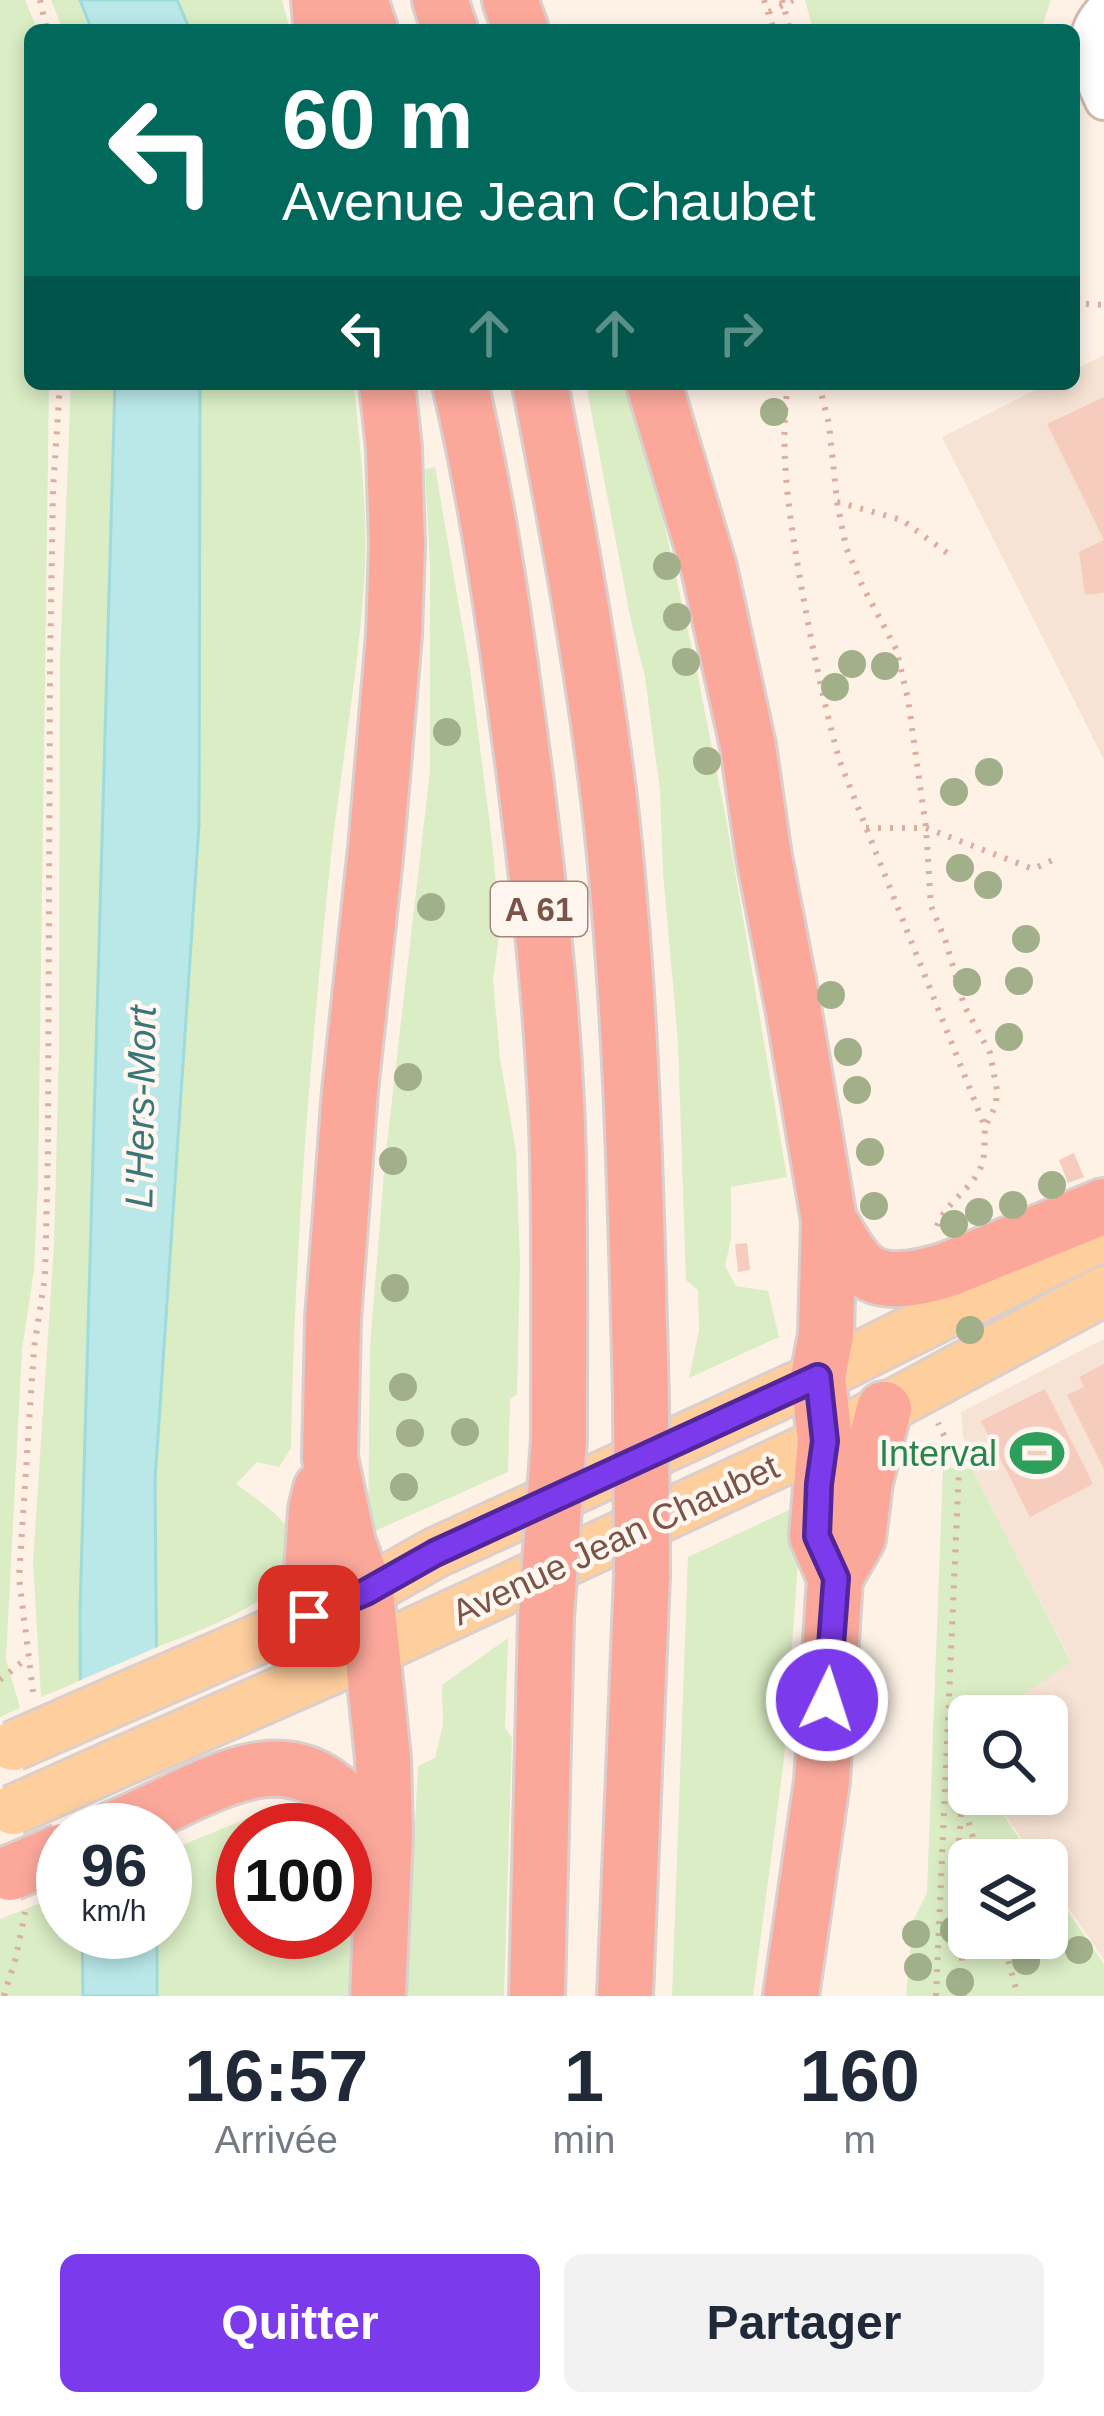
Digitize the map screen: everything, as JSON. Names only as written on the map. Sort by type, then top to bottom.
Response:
[{"type":"highway","points":[[378,1990],[385,1833],[383,1759],[366,1592],[348,1543],[330,1458],[333,1319],[346,1136],[394,635],[397,544],[388,390]]},
{"type":"highway","name":"A 61","points":[[461,390],[508,646],[533,844],[558,1154],[559,1439],[546,1618],[537,1996]]},
{"type":"highway","name":"A 61","points":[[541,390],[586,635],[610,808],[634,1136],[642,1575],[625,1996]]},
{"type":"highway","points":[[656,390],[709,568],[748,746],[829,1220],[826,1335],[818,1377],[825,1441],[817,1536],[836,1578]]},
{"type":"highway","points":[[829,1220],[852,1256],[871,1274],[896,1279],[950,1269],[1104,1206]]},
{"type":"highway","points":[[791,1996],[822,1781],[836,1578],[858,1538],[865,1482],[909,1412]]},
{"type":"highway","points":[[309,1616],[316,1510],[330,1458]]},
{"type":"highway","points":[[170,1803],[251,1769],[289,1768],[325,1782],[356,1812],[368,1839],[378,1990]]},
{"type":"main road","name":"Avenue Jean Chaubet","points":[[7,1749],[366,1592],[435,1553],[818,1377],[1104,1235]]},
{"type":"main road","name":"Avenue Jean Chaubet","points":[[6,1813],[371,1652],[825,1441],[909,1412],[1104,1292]]},
{"type":"lane","points":[[1104,11],[1089,45],[1088,67],[1104,101]]},
{"type":"path","points":[[764,0],[772,24]]},
{"type":"path","points":[[769,12],[793,0]]},
{"type":"path","points":[[35,1702],[19,1577],[34,1348],[45,1277],[50,666],[60,390]]},
{"type":"path","points":[[787,390],[785,494],[823,701],[865,828],[985,1127]]},
{"type":"path","points":[[820,390],[846,547],[896,649],[908,699],[932,906],[964,1005],[990,1053],[997,1090],[996,1106],[985,1127],[983,1164],[970,1185],[945,1208],[934,1239]]},
{"type":"path","points":[[837,502],[902,520],[954,558]]},
{"type":"path","points":[[865,828],[926,828],[1033,869],[1057,858]]},
{"type":"path","points":[[909,1412],[959,1468],[950,1695]]},
{"type":"path","points":[[0,1680],[28,1658]]},
{"type":"path","points":[[936,1996],[948,1744]]},
{"type":"path","points":[[961,1815],[957,1868],[964,1996]]},
{"type":"path","points":[[4,1996],[16,1957],[12,1887]]},
{"type":"path","points":[[1008,1959],[1020,1996]]},
{"type":"shaded area","points":[[1104,355],[1104,760],[942,437],[1035,390],[1080,390],[1080,367]]},
{"type":"shaded area","points":[[1104,1339],[1104,1960],[1068,1907],[1068,1839],[1022,1839],[1005,1815],[1068,1815],[1068,1695],[1022,1695],[1071,1661],[972,1469],[961,1412]]},
{"type":"green space","points":[[0,0],[25,0],[35,24],[24,24],[24,390],[49,390],[38,1183],[34,1270],[22,1350],[6,1659],[20,1708],[0,1717]]},
{"type":"green space","points":[[51,0],[80,0],[90,24],[61,24]]},
{"type":"green space","points":[[177,0],[282,0],[288,24],[187,24]]},
{"type":"green space","points":[[805,0],[1051,0],[1043,24],[811,24]]},
{"type":"green space","points":[[71,390],[115,390],[80,1681],[41,1697],[33,1562],[54,1245],[60,661]]},
{"type":"green space","points":[[200,390],[355,390],[365,559],[309,1095],[291,1448],[279,1467],[257,1462],[236,1484],[282,1521],[291,1536],[292,1558],[284,1577],[246,1608],[156,1648],[155,1481],[199,825]]},
{"type":"green space","points":[[587,390],[626,390],[656,487],[727,824],[787,1177],[731,1187],[731,1239],[725,1266],[736,1286],[768,1291],[779,1337],[689,1378],[699,1330],[698,1290],[686,1280],[678,1042],[660,791],[645,677]]},
{"type":"green space","points":[[435,467],[470,670],[500,929],[493,980],[516,1151],[517,1394],[510,1399],[508,1472],[368,1534],[370,1347],[385,1160],[430,771],[425,469]]},
{"type":"green space","points":[[943,1467],[972,1469],[1071,1662],[1023,1695],[948,1695],[948,1815],[1004,1815],[1019,1839],[948,1839],[948,1959],[1068,1959],[1068,1912],[1104,1964],[1104,1996],[906,1996],[913,1921],[927,1893]]},
{"type":"green space","points":[[802,1504],[784,1760],[753,1996],[672,1996],[688,1557]]},
{"type":"green space","points":[[508,1638],[505,1728],[512,1738],[504,1996],[406,1996],[418,1766],[435,1758],[443,1724],[442,1685]]},
{"type":"green space","points":[[216,1831],[216,1959],[352,1959],[351,1996],[157,1996],[157,1959],[192,1959],[192,1841]]},
{"type":"green space","points":[[36,1905],[36,1959],[82,1959],[82,1996],[0,1996],[0,1919]]},
{"type":"water","points":[[80,0],[177,0],[187,24],[90,24]]},
{"type":"water","name":"L'Hers-Mort","points":[[115,390],[200,390],[199,825],[155,1481],[158,1803],[81,1803],[80,1612]]},
{"type":"water","points":[[82,1959],[157,1959],[157,1996],[83,1996]]},
{"type":"pier","points":[[162,1645],[164,1803],[75,1803],[74,1683]]},
{"type":"building","points":[[1104,397],[1104,540],[1047,424]]},
{"type":"building","points":[[1104,540],[1104,593],[1085,595],[1079,552]]},
{"type":"building","points":[[1074,1153],[1084,1177],[1068,1183],[1059,1160]]},
{"type":"building","points":[[747,1243],[750,1270],[738,1272],[735,1244]]},
{"type":"building","points":[[1104,1364],[1104,1469],[1067,1395],[1084,1387],[1079,1377]]},
{"type":"building","name":"Interval","points":[[1045,1389],[1093,1484],[1030,1517],[981,1421]]},
{"type":"place","name":"Interval","points":[[1037,1453]]},
{"type":"route","points":[[309,1616],[818,1377],[825,1441],[817,1536],[836,1578],[827,1700]]}]
